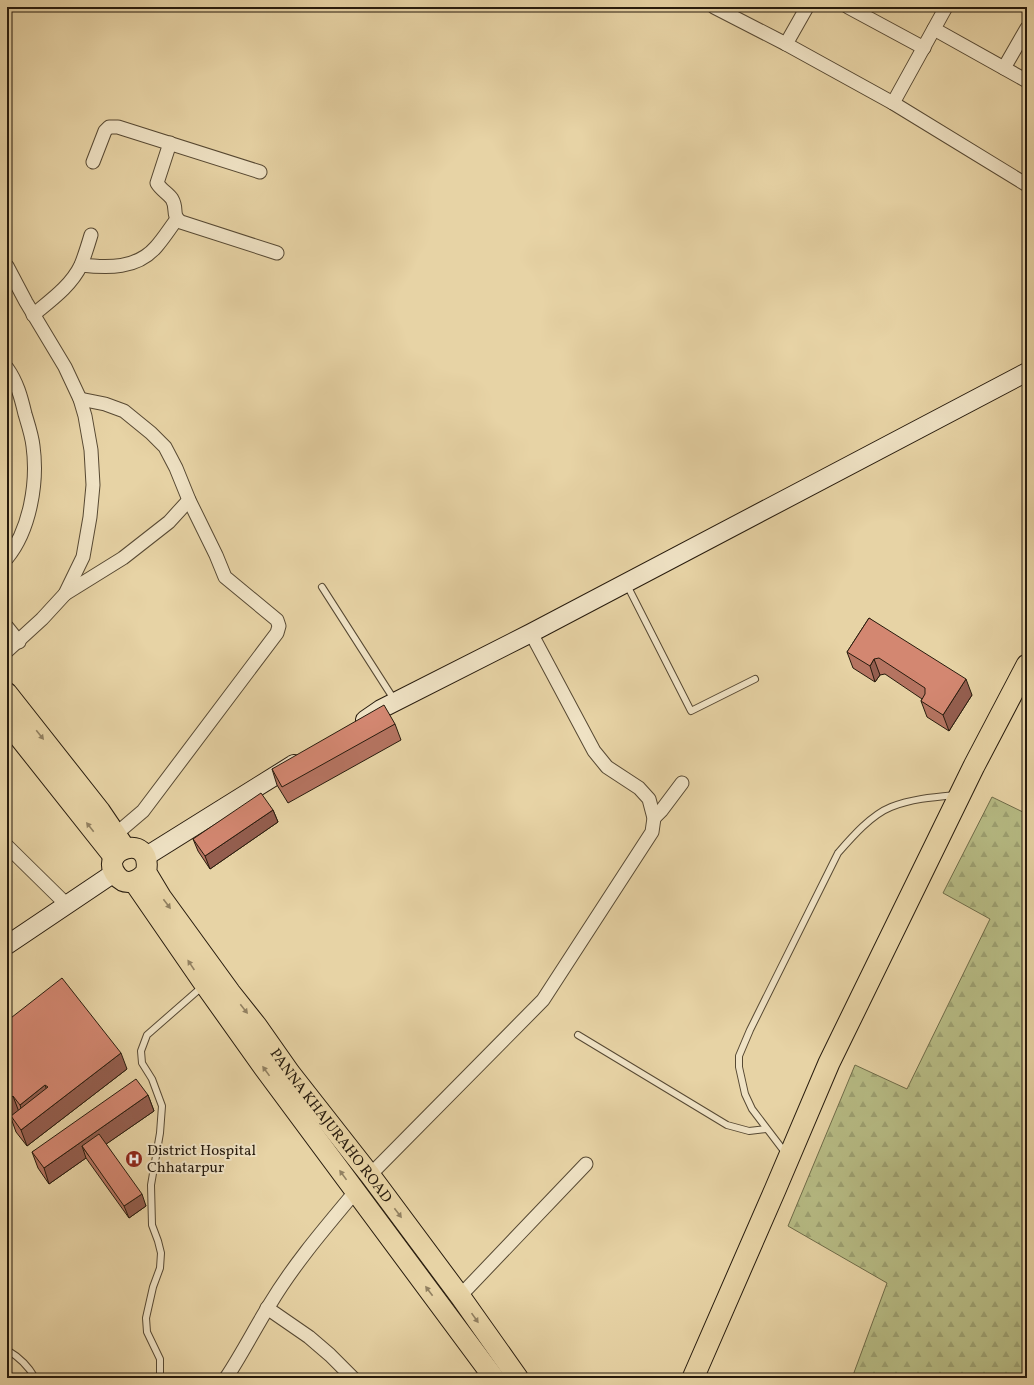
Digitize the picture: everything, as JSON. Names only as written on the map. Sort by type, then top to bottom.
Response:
[{"type":"highway","points":[[693,1378],[829,1063],[974,766],[1027,666]]},
{"type":"main road","points":[[348,730],[381,709],[531,633],[1027,372]]},
{"type":"main road","points":[[7,693],[12,718],[117,853],[119,879],[126,882],[307,756]]},
{"type":"main road","name":"PANNA KHAJURAHO ROAD","points":[[117,853],[133,848],[140,851],[142,870],[205,985],[355,1192],[494,1378]]},
{"type":"main road","points":[[7,945],[66,904],[101,882],[117,853]]},
{"type":"main road","name":"PANNA KHAJURAHO ROAD","points":[[142,870],[290,1073],[370,1175],[460,1296],[518,1378]]},
{"type":"street","points":[[714,7],[786,44],[893,103],[1027,185]]},
{"type":"street","points":[[786,44],[807,7]]},
{"type":"street","points":[[848,7],[924,48]]},
{"type":"street","points":[[893,103],[946,7]]},
{"type":"street","points":[[1004,68],[1027,28]]},
{"type":"street","points":[[934,29],[1027,81]]},
{"type":"street","points":[[93,162],[105,131],[109,127],[118,127],[260,172]]},
{"type":"street","points":[[170,143],[157,183],[159,188],[172,198],[175,205],[175,214],[177,219],[182,222],[277,253]]},
{"type":"street","points":[[81,265],[104,267],[118,266],[132,263],[146,257],[157,247],[177,219]]},
{"type":"street","points":[[33,315],[63,290],[81,265],[92,235]]},
{"type":"street","points":[[7,266],[33,315],[65,367],[80,399],[85,416],[91,450],[93,485],[90,517],[83,557],[65,594]]},
{"type":"street","points":[[7,368],[18,388],[33,446],[34,484],[27,519],[14,549],[7,558]]},
{"type":"street","points":[[80,399],[105,404],[124,411],[152,433],[165,447],[225,577],[277,620],[279,626],[277,633],[143,811],[117,853]]},
{"type":"street","points":[[7,651],[19,642],[65,594],[123,558],[169,522],[189,500]]},
{"type":"street","points":[[7,627],[19,642]]},
{"type":"street","points":[[370,1175],[543,1000],[652,832],[654,818],[650,799],[639,788],[607,767],[594,751],[531,633]]},
{"type":"street","points":[[654,818],[682,783]]},
{"type":"street","points":[[7,846],[66,904]]},
{"type":"street","points":[[460,1296],[586,1164]]},
{"type":"street","points":[[226,1378],[267,1308],[311,1244],[355,1192]]},
{"type":"street","points":[[267,1308],[309,1337],[353,1378]]},
{"type":"lane","points":[[626,583],[691,711],[755,679]]},
{"type":"lane","points":[[322,587],[396,702]]},
{"type":"lane","points":[[789,1158],[766,1130],[752,1109],[745,1094],[739,1067],[739,1056],[750,1030],[838,853],[855,833],[891,807],[922,799],[961,795]]},
{"type":"lane","points":[[160,1378],[160,1359],[147,1332],[146,1318],[153,1287],[160,1268],[161,1253],[152,1225],[151,1185],[160,1133],[162,1106],[152,1079],[142,1064],[141,1051],[147,1035],[205,985]]},
{"type":"lane","points":[[578,1035],[727,1125],[748,1131],[766,1130]]},
{"type":"lane","points":[[7,1350],[16,1355],[26,1365],[35,1378]]},
{"type":"green space","points":[[992,797],[1027,814],[1027,1378],[852,1378],[887,1283],[788,1226],[855,1065],[907,1089],[990,919],[943,893]]},
{"type":"building","points":[[869,618],[966,679],[943,715],[921,701],[925,694],[925,688],[879,658],[874,659],[870,666],[847,652]]},
{"type":"building","points":[[384,705],[395,724],[282,787],[272,769]]},
{"type":"building","points":[[261,793],[273,810],[205,856],[193,839]]},
{"type":"building","points":[[62,978],[121,1053],[21,1130],[11,1116],[48,1087],[45,1085],[20,1105],[13,1096],[7,1101],[7,1021]]},
{"type":"building","points":[[136,1079],[148,1095],[44,1168],[32,1152]]},
{"type":"building","points":[[99,1134],[142,1194],[124,1206],[82,1146]]},
{"type":"place","name":"District Hospital Chhatarpur","points":[[134,1159]]}]
